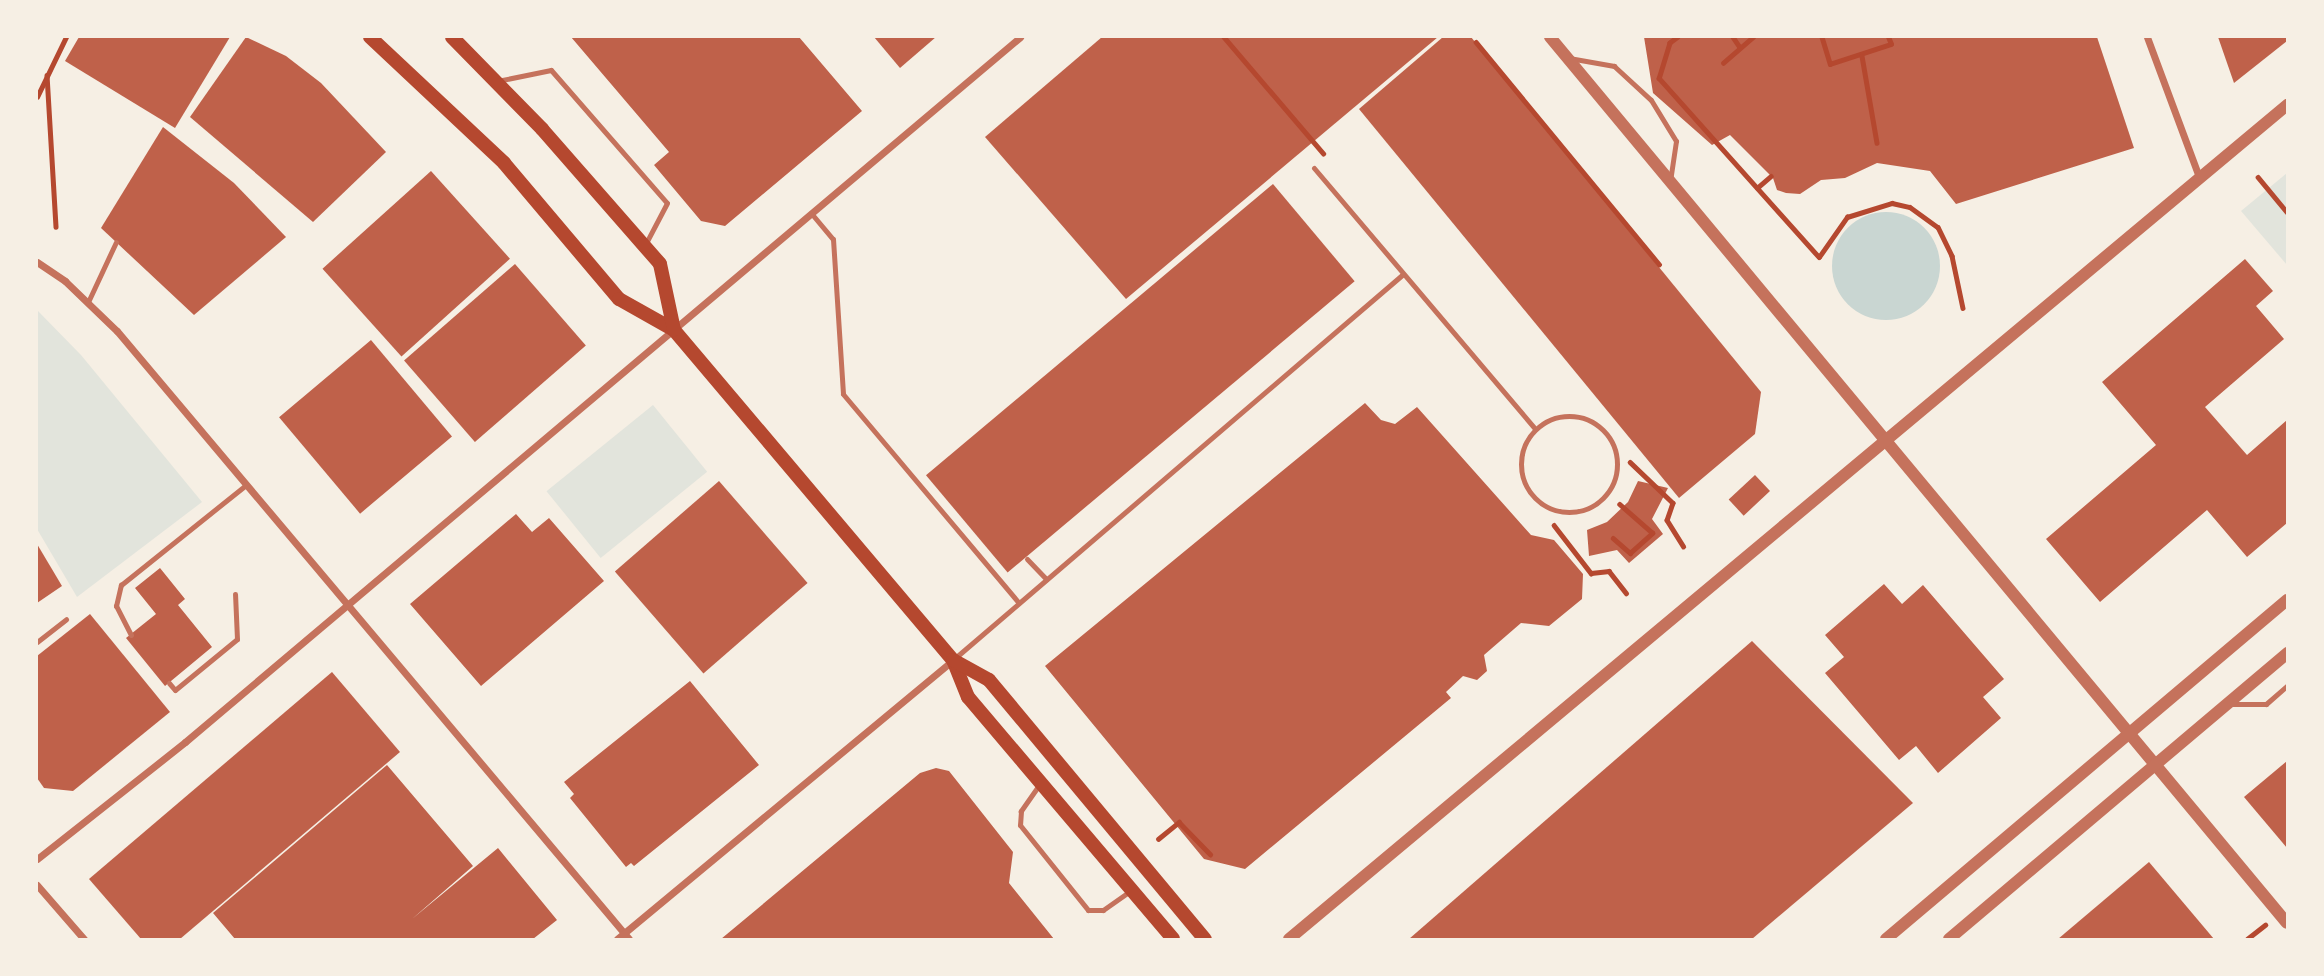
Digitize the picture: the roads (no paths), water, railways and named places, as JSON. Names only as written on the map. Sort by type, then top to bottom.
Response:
[{"type":"main road","points":[[370,37],[503,163],[619,299],[674,330],[953,660],[968,697],[1173,939]]},
{"type":"main road","points":[[452,37],[497,81],[660,264],[674,330]]},
{"type":"main road","points":[[953,660],[989,680],[1205,939]]},
{"type":"street","points":[[37,859],[185,742],[1020,37]]},
{"type":"street","points":[[1550,37],[2286,920]]},
{"type":"street","points":[[2147,37],[2199,177]]},
{"type":"street","points":[[1289,939],[2287,105]]},
{"type":"street","points":[[37,262],[88,302],[348,605],[624,937],[953,660]]},
{"type":"street","points":[[1886,939],[2287,600]]},
{"type":"street","points":[[1950,939],[2154,763],[2287,653]]},
{"type":"street","points":[[37,885],[84,939]]},
{"type":"lane","points":[[1568,58],[1614,66],[1651,100],[1676,141],[1670,181]]},
{"type":"lane","points":[[497,81],[551,70],[667,204],[645,246]]},
{"type":"lane","points":[[1314,168],[1535,429]]},
{"type":"lane","points":[[811,213],[832,239],[843,394],[1018,602]]},
{"type":"lane","points":[[88,302],[116,242]]},
{"type":"lane","points":[[953,660],[1402,275]]},
{"type":"lane","points":[[1574,416],[1600,428],[1615,451],[1616,464],[1615,477],[1601,499],[1590,507],[1564,511],[1539,502],[1530,492],[1522,473],[1522,452],[1535,429],[1554,418],[1574,416]]},
{"type":"lane","points":[[131,635],[116,606],[121,585],[246,485]]},
{"type":"lane","points":[[1027,559],[1045,579]]},
{"type":"lane","points":[[169,683],[175,690],[237,639],[235,594]]},
{"type":"lane","points":[[37,642],[66,619]]},
{"type":"lane","points":[[2225,704],[2266,704],[2287,687]]},
{"type":"lane","points":[[1041,782],[1021,811],[1020,825],[1088,911],[1103,910],[1131,890]]}]
